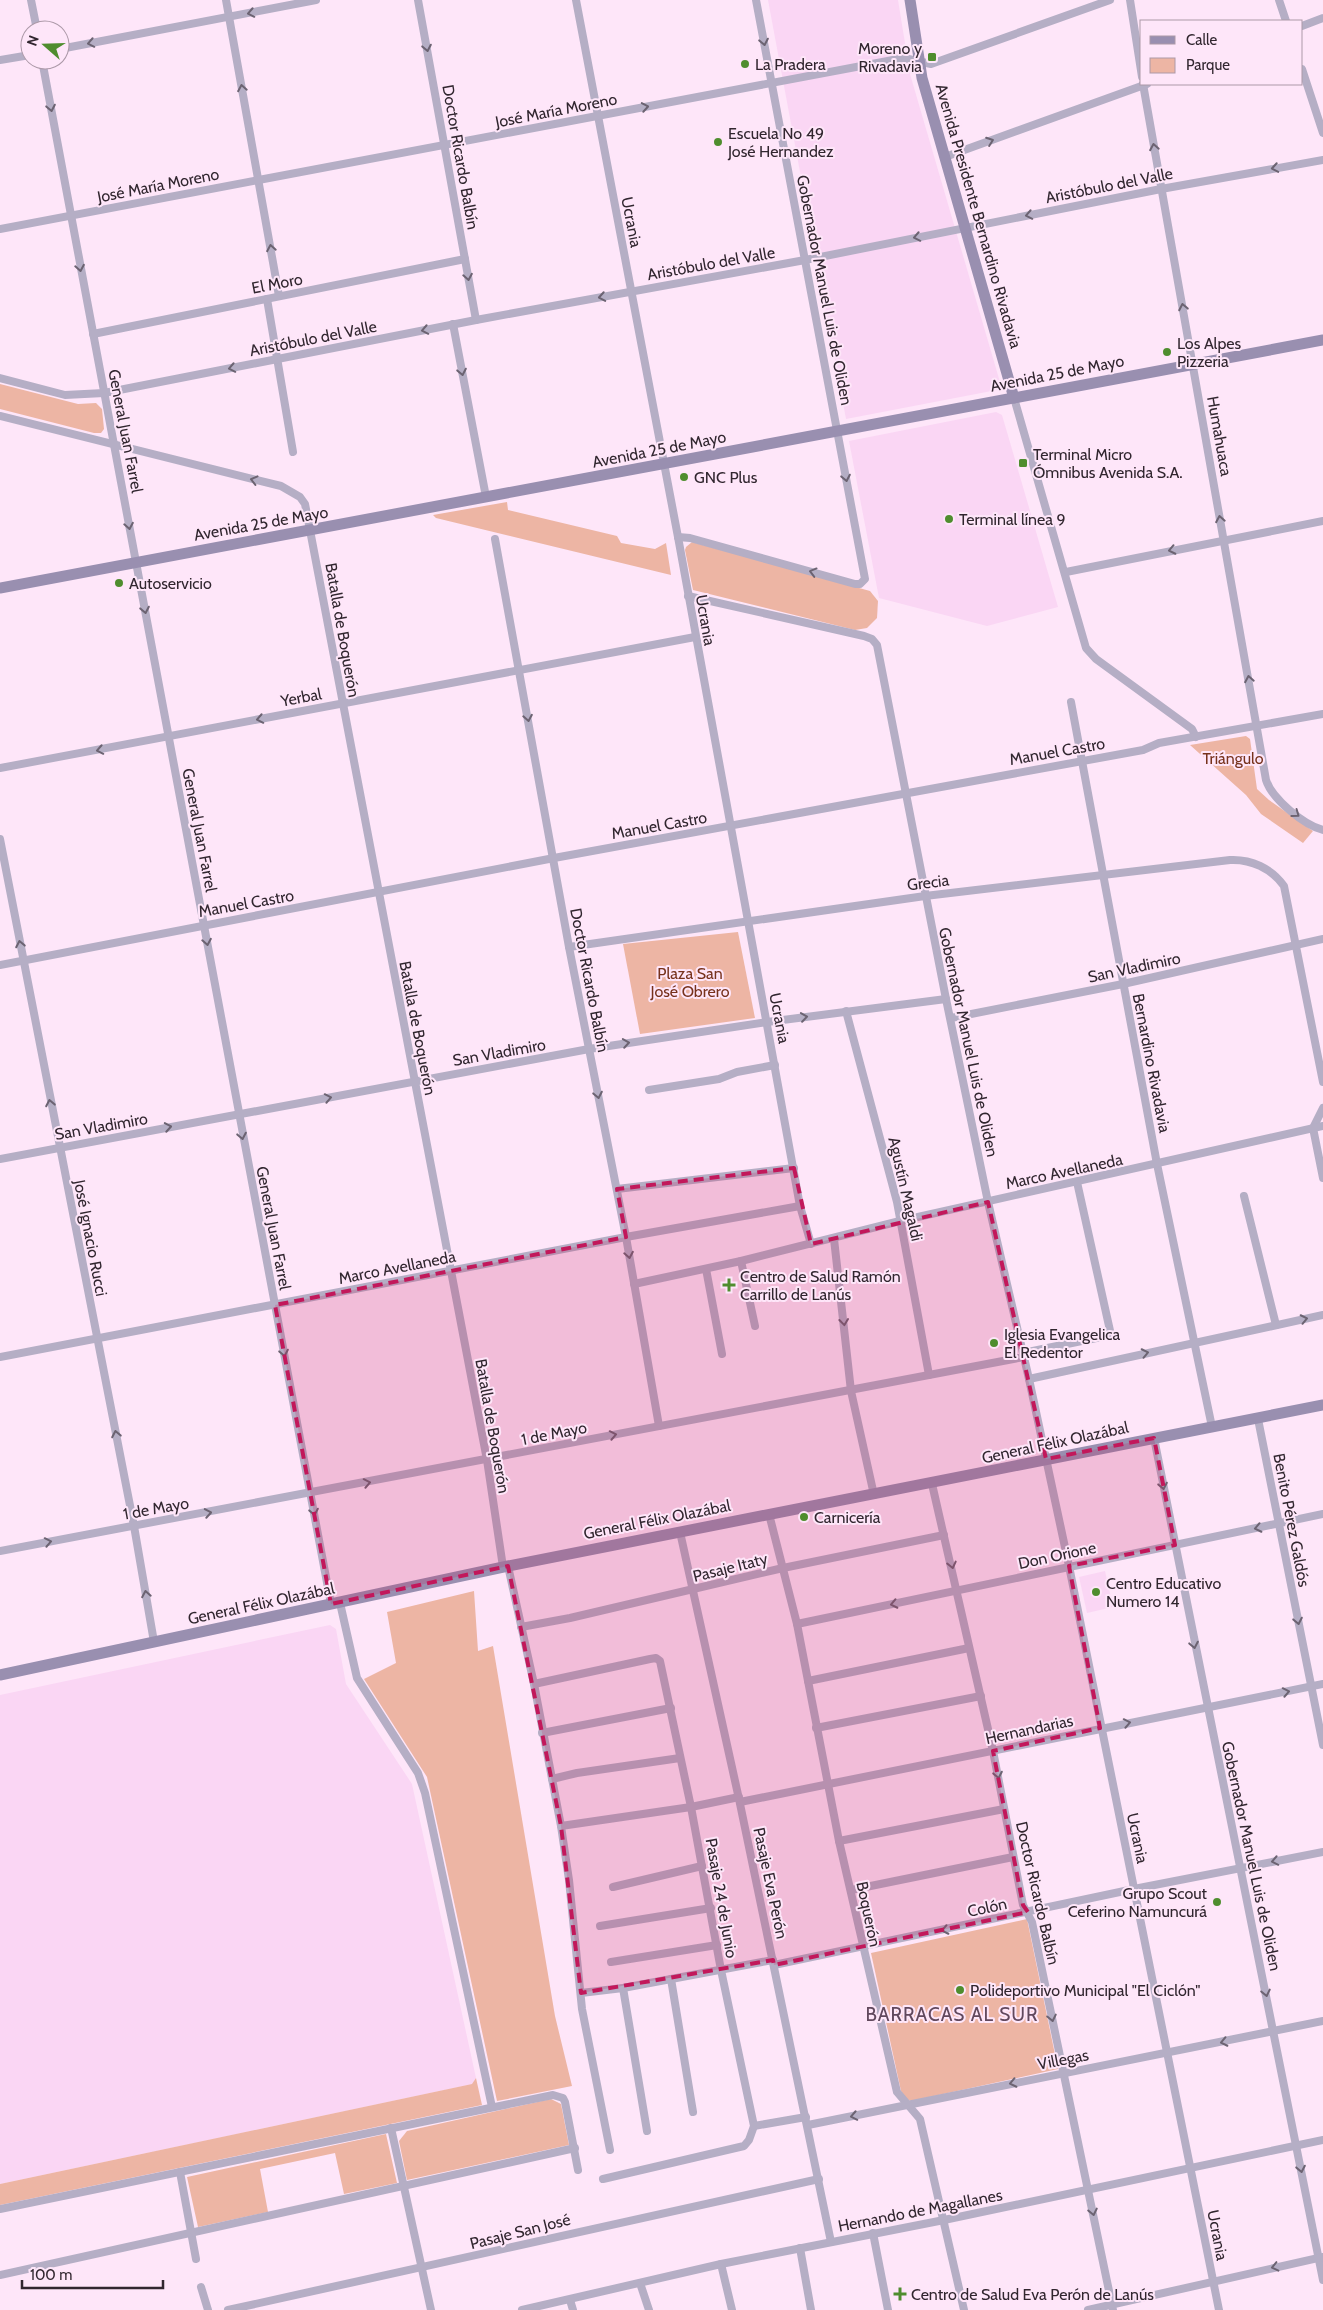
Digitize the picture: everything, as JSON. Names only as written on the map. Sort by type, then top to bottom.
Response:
[{"type":"street","points":[[31,0],[34,20]]},
{"type":"street","points":[[226,0],[280,296]]},
{"type":"street","points":[[70,47],[316,0]]},
{"type":"street","name":"Doctor Ricardo Balbín","points":[[418,0],[446,146],[476,320]]},
{"type":"street","name":"Ucrania","points":[[576,0],[678,537],[800,1206],[811,1244]]},
{"type":"street","name":"Gobernador Manuel Luis de Oliden","points":[[678,537],[690,538],[860,584],[865,579],[756,0]]},
{"type":"street","name":"Avenida Presidente Bernardino Rivadavia","points":[[910,0],[918,61],[944,157],[1066,572],[1085,643],[1090,653],[1192,729],[1196,736]]},
{"type":"street","name":"José María Moreno","points":[[0,229],[904,58],[932,64],[1110,0]]},
{"type":"street","points":[[1130,0],[1140,64]]},
{"type":"street","points":[[1279,0],[1286,20]]},
{"type":"street","points":[[1303,26],[1323,18]]},
{"type":"street","points":[[0,60],[20,57]]},
{"type":"street","name":"General Juan Farrel","points":[[44,70],[310,1494],[336,1603],[357,1678],[418,1773],[425,1793],[492,2107]]},
{"type":"street","points":[[1303,72],[1323,133]]},
{"type":"street","points":[[944,157],[1142,85]]},
{"type":"street","name":"Humahuaca","points":[[1145,85],[1161,189],[1194,363],[1266,780],[1271,793],[1277,800],[1315,828],[1323,830]]},
{"type":"street","name":"Aristóbulo del Valle","points":[[0,378],[65,394],[104,392],[453,324],[805,260],[1161,189],[1323,160]]},
{"type":"street","name":"El Moro","points":[[93,334],[465,259]]},
{"type":"street","points":[[267,298],[293,452]]},
{"type":"street","points":[[453,324],[486,497]]},
{"type":"street","name":"Avenida 25 de Mayo","points":[[0,588],[1323,340]]},
{"type":"street","points":[[0,416],[115,446]]},
{"type":"street","name":"Batalla de Boquerón","points":[[115,446],[280,486],[300,497],[308,514],[342,703],[487,1460],[505,1566],[534,1684],[561,1826],[582,2009],[610,2150]]},
{"type":"street","points":[[1066,572],[1323,520]]},
{"type":"street","name":"Doctor Ricardo Balbín","points":[[495,539],[569,947],[626,1237],[659,1426]]},
{"type":"street","name":"Gobernador Manuel Luis de Oliden","points":[[688,596],[864,636],[872,639],[877,645],[946,999],[988,1202],[1046,1459]]},
{"type":"street","name":"Yerbal","points":[[0,768],[695,637]]},
{"type":"street","name":"Bernardino Rivadavia","points":[[1071,702],[1157,1164],[1212,1427]]},
{"type":"street","name":"Manuel Castro","points":[[0,965],[554,858],[1143,750],[1159,743],[1323,714]]},
{"type":"street","name":"José Ignacio Rucci","points":[[0,839],[134,1526],[154,1642]]},
{"type":"street","name":"Grecia","points":[[569,947],[926,896],[1239,860],[1257,864],[1284,886],[1297,944]]},
{"type":"street","name":"San Vladimiro","points":[[951,1018],[1124,984],[1323,939]]},
{"type":"street","points":[[1297,944],[1323,1082]]},
{"type":"street","name":"San Vladimiro","points":[[0,1159],[589,1049],[767,1022],[946,999]]},
{"type":"street","name":"Agustín Magaldi","points":[[846,1011],[900,1221],[929,1375]]},
{"type":"street","points":[[649,1090],[719,1079],[736,1072],[775,1065]]},
{"type":"street","points":[[1323,1108],[1313,1128],[1323,1178]]},
{"type":"street","name":"Marco Avellaneda","points":[[634,1284],[742,1261],[900,1221],[1323,1126]]},
{"type":"street","points":[[616,1189],[794,1168]]},
{"type":"street","name":"1 de Mayo","points":[[0,1551],[852,1391],[1111,1335],[1077,1182]]},
{"type":"street","points":[[1244,1196],[1276,1324]]},
{"type":"street","name":"Marco Avellaneda","points":[[0,1357],[626,1237],[800,1206]]},
{"type":"street","points":[[834,1238],[852,1391],[874,1495]]},
{"type":"street","points":[[742,1261],[755,1326]]},
{"type":"street","points":[[706,1269],[722,1354]]},
{"type":"street","points":[[1029,1379],[1323,1315]]},
{"type":"street","name":"General Félix Olazábal","points":[[0,1675],[505,1566],[1323,1406]]},
{"type":"street","name":"Benito Pérez Galdós","points":[[1258,1419],[1323,1745]]},
{"type":"street","name":"Gobernador Manuel Luis de Oliden","points":[[1154,1438],[1296,2146],[1321,2257],[1323,2280]]},
{"type":"street","name":"Ucrania","points":[[1046,1459],[1219,2310]]},
{"type":"street","name":"Doctor Ricardo Balbín","points":[[932,1484],[958,1591],[993,1751],[1023,1905],[1032,1922],[1113,2308]]},
{"type":"street","name":"Boquerón","points":[[769,1514],[796,1624],[862,1947],[897,2092],[920,2119],[964,2310]]},
{"type":"street","name":"Don Orione","points":[[796,1624],[1323,1514]]},
{"type":"street","name":"Pasaje Eva Perón","points":[[680,1532],[774,1963],[831,2242]]},
{"type":"street","name":"Pasaje Itaty","points":[[521,1627],[694,1590],[783,1568],[944,1535]]},
{"type":"street","points":[[808,1680],[969,1648]]},
{"type":"street","name":"Pasaje 24 de Junio","points":[[534,1684],[656,1658],[660,1661],[754,2126]]},
{"type":"street","name":"Hernandarias","points":[[561,1826],[828,1785],[1323,1684]]},
{"type":"street","points":[[816,1728],[981,1696]]},
{"type":"street","points":[[542,1733],[671,1708]]},
{"type":"street","points":[[552,1778],[680,1758]]},
{"type":"street","points":[[839,1841],[1004,1809]]},
{"type":"street","name":"Colón","points":[[581,1993],[623,1988],[862,1947],[1134,1888],[1323,1852]]},
{"type":"street","points":[[851,1890],[1013,1857]]},
{"type":"street","points":[[614,1887],[702,1866]]},
{"type":"street","points":[[600,1926],[711,1908]]},
{"type":"street","points":[[611,1962],[717,1945]]},
{"type":"street","points":[[671,1979],[693,2112]]},
{"type":"street","points":[[623,1988],[647,2131]]},
{"type":"street","name":"Villegas","points":[[754,2126],[807,2121],[908,2106],[1323,2021]]},
{"type":"street","points":[[0,2209],[558,2095],[565,2102],[578,2170]]},
{"type":"street","points":[[603,2179],[747,2144],[754,2126]]},
{"type":"street","points":[[391,2128],[431,2310]]},
{"type":"street","name":"Hernando de Magallanes","points":[[522,2310],[721,2264],[944,2220],[1323,2140]]},
{"type":"street","points":[[0,2275],[575,2148]]},
{"type":"street","points":[[180,2172],[196,2259]]},
{"type":"street","name":"Pasaje San José","points":[[228,2310],[421,2269],[576,2231],[819,2179]]},
{"type":"street","points":[[873,2233],[888,2310]]},
{"type":"street","points":[[800,2248],[812,2310]]},
{"type":"street","points":[[1088,2310],[1113,2308],[1321,2257]]},
{"type":"street","points":[[721,2264],[732,2310]]},
{"type":"street","points":[[640,2283],[648,2310]]},
{"type":"street","points":[[202,2287],[208,2310]]},
{"type":"street","points":[[570,2300],[573,2310]]},
{"type":"highlighted area","points":[[794,1168],[811,1244],[988,1202],[1046,1459],[1154,1438],[1175,1545],[1069,1566],[1100,1728],[993,1751],[1023,1905],[1028,1912],[774,1965],[773,1960],[581,1993],[561,1826],[508,1566],[331,1604],[275,1305],[626,1237],[617,1189]]},
{"type":"shaded area","points":[[768,0],[898,0],[910,74],[1002,389],[846,419]]},
{"type":"shaded area","name":"Terminal línea 9","points":[[996,412],[1002,415],[1058,607],[987,626],[879,598],[849,441]]},
{"type":"shaded area","name":"Centro Educativo Numero 14","points":[[1105,1571],[1113,1607],[1087,1613],[1079,1577]]},
{"type":"shaded area","points":[[330,1625],[336,1629],[346,1684],[412,1784],[476,2078],[473,2084],[0,2184],[0,1695]]},
{"type":"green space","points":[[0,384],[78,404],[96,403],[102,409],[104,429],[101,433],[94,433],[0,409]]},
{"type":"green space","points":[[507,502],[508,510],[617,536],[621,543],[655,549],[666,543],[671,575],[436,518],[433,515]]},
{"type":"green space","points":[[692,542],[870,591],[878,601],[877,618],[867,628],[855,630],[693,590],[685,550]]},
{"type":"green space","name":"Triángulo","points":[[1246,736],[1250,739],[1257,789],[1269,800],[1313,831],[1303,843],[1261,814],[1246,795],[1190,745]]},
{"type":"green space","name":"Plaza San José Obrero","points":[[738,932],[755,1018],[640,1034],[623,944]]},
{"type":"green space","points":[[474,1591],[478,1651],[493,1646],[555,2016],[572,2086],[497,2101],[427,1777],[364,1679],[396,1663],[387,1612]]},
{"type":"green space","name":"Polideportivo Municipal \"El Ciclón\"","points":[[1027,1919],[1058,2069],[911,2101],[906,2099],[901,2091],[871,1953]]},
{"type":"green space","points":[[476,2078],[482,2105],[0,2205],[0,2184],[472,2084]]},
{"type":"green space","points":[[551,2099],[561,2104],[569,2145],[407,2180],[399,2141],[407,2131]]},
{"type":"green space","points":[[386,2134],[397,2183],[344,2194],[335,2153],[260,2169],[268,2212],[198,2227],[187,2177]]},
{"type":"place","name":"Moreno y Rivadavia","points":[[932,57]]},
{"type":"place","name":"La Pradera","points":[[745,64]]},
{"type":"place","name":"Escuela No 49 José Hernandez","points":[[718,142]]},
{"type":"place","name":"Los Alpes Pizzeria","points":[[1167,352]]},
{"type":"place","name":"Terminal Micro Ómnibus Avenida S.A.","points":[[1023,463]]},
{"type":"place","name":"GNC Plus","points":[[684,477]]},
{"type":"place","name":"Terminal línea 9","points":[[949,519]]},
{"type":"place","name":"Autoservicio","points":[[119,583]]},
{"type":"place","name":"Centro de Salud Ramón Carrillo de Lanús","points":[[729,1285]]},
{"type":"place","name":"Iglesia Evangelica El Redentor","points":[[994,1343]]},
{"type":"place","name":"Carnicería","points":[[804,1517]]},
{"type":"place","name":"Centro Educativo Numero 14","points":[[1096,1592]]},
{"type":"place","name":"Grupo Scout Ceferino Namuncurá","points":[[1217,1902]]},
{"type":"place","name":"Polideportivo Municipal \"El Ciclón\"","points":[[960,1990]]},
{"type":"place","name":"Centro de Salud Eva Perón de Lanús","points":[[900,2294]]},
{"type":"district","name":"BARRACAS AL SUR","points":[[952,2014]]}]
